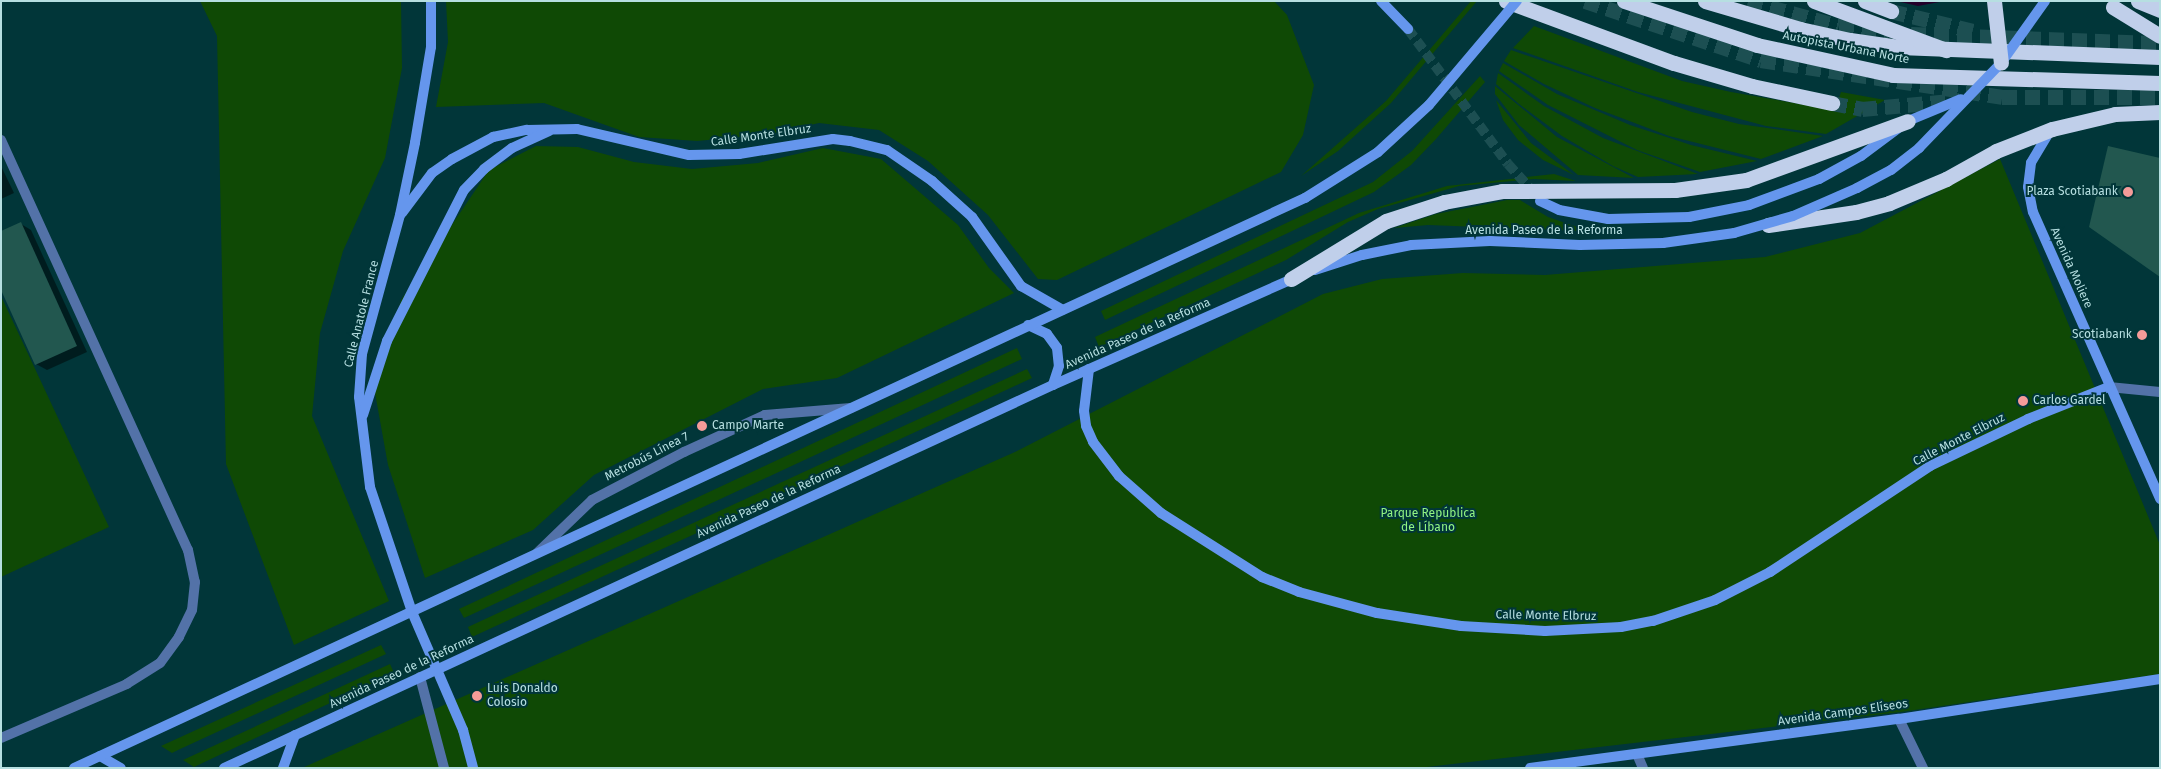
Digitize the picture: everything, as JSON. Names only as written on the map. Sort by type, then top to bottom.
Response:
[{"type":"highway","points":[[1506,1],[1674,63],[1752,86],[1832,103]]},
{"type":"highway","name":"Autopista Urbana Norte","points":[[1624,1],[1757,45],[1893,75],[2160,83]]},
{"type":"highway","name":"Autopista Urbana Norte","points":[[1706,1],[1850,40],[1946,50],[2160,57]]},
{"type":"highway","points":[[1814,1],[1946,50]]},
{"type":"highway","points":[[1865,1],[1891,11]]},
{"type":"highway","points":[[1994,1],[2001,63]]},
{"type":"highway","points":[[2138,1],[2160,10]]},
{"type":"highway","points":[[2113,6],[2160,36]]},
{"type":"highway","points":[[1764,226],[1848,214],[1889,203],[1946,179],[1996,151],[2052,128],[2115,114],[2160,112]]},
{"type":"highway","points":[[1291,279],[1386,221],[1444,202],[1502,191],[1675,190],[1738,182],[1782,169],[1846,141],[1908,121]]},
{"type":"main road","name":"Calle Anatole France","points":[[431,1],[427,72],[400,215],[362,354],[359,397],[370,487],[412,612],[463,730],[473,768]]},
{"type":"main road","points":[[1381,1],[1408,30]]},
{"type":"main road","points":[[74,768],[1305,198],[1355,168],[1405,130],[1517,1]]},
{"type":"main road","name":"Avenida Paseo de la Reforma","points":[[224,768],[1053,385],[1291,279],[1362,255],[1411,245],[1490,241],[1580,245],[1663,243],[1716,236],[1764,226],[1822,204],[1891,170],[1919,148],[1964,98],[2001,63],[2046,1]]},
{"type":"main road","points":[[1540,201],[1559,210],[1608,219],[1689,217],[1749,205],[1833,172],[1908,121],[1964,98]]},
{"type":"main road","name":"Calle Monte Elbruz","points":[[400,215],[432,173],[472,147],[510,133],[561,128],[689,155],[739,154],[834,139],[887,150],[955,200],[972,218],[1021,286],[1063,310]]},
{"type":"main road","points":[[361,421],[387,340],[464,190],[484,169],[512,148],[561,128]]},
{"type":"main road","name":"Avenida Moliere","points":[[2052,128],[2031,163],[2029,200],[2109,387],[2160,499]]},
{"type":"main road","points":[[1028,325],[1047,334],[1057,348],[1059,366],[1053,385]]},
{"type":"main road","name":"Calle Monte Elbruz","points":[[1089,369],[1084,411],[1086,426],[1093,442],[1108,464],[1161,513],[1262,577],[1299,592],[1378,613],[1461,626],[1545,631],[1621,627],[1654,621],[1715,600],[1770,572],[1930,466],[2028,419],[2109,387]]},
{"type":"main road","name":"Avenida Campos Elíseos","points":[[1530,768],[1899,718],[2160,679]]},
{"type":"main road","points":[[283,768],[295,735]]},
{"type":"main road","points":[[100,756],[121,768]]},
{"type":"street","points":[[1,140],[188,550],[195,582],[192,610],[179,637],[160,663],[126,684],[1,738]]},
{"type":"street","name":"Calle Monte Elbruz","points":[[2109,387],[2160,392]]},
{"type":"street","name":"Metrobús Línea 7","points":[[533,557],[592,500],[642,472],[766,415],[851,408]]},
{"type":"street","points":[[420,677],[444,768]]},
{"type":"street","points":[[1899,718],[1923,768]]},
{"type":"street","points":[[1633,768],[1637,754]]},
{"type":"street","points":[[1637,754],[1643,768]]},
{"type":"green space","points":[[200,1],[401,1],[402,68],[385,158],[343,251],[320,333],[312,416],[389,601],[294,645],[226,464],[217,36]]},
{"type":"green space","points":[[446,1],[1274,1],[1287,15],[1314,85],[1303,135],[1281,172],[1057,280],[1038,279],[988,215],[928,161],[879,130],[819,123],[771,134],[697,141],[639,137],[544,103],[436,107],[448,42]]},
{"type":"green space","points":[[1471,1],[1477,1],[1391,103],[1338,151],[1301,176],[1386,101]]},
{"type":"green space","points":[[1534,26],[1682,81],[1731,92],[1835,110],[1841,92],[1885,100],[1826,134],[1766,126],[1638,92],[1513,48]]},
{"type":"green space","points":[[1511,50],[1692,112],[1739,124],[1823,136],[1761,159],[1669,136],[1595,108],[1544,84],[1504,61]]},
{"type":"green space","points":[[1503,63],[1557,94],[1630,125],[1691,145],[1757,161],[1700,172],[1637,150],[1548,105],[1499,71]]},
{"type":"green space","points":[[1498,73],[1544,106],[1603,138],[1698,174],[1638,177],[1613,166],[1562,136],[1519,104],[1496,84]]},
{"type":"green space","points":[[1480,76],[1485,82],[1436,139],[1411,165],[1374,192],[1105,320],[1101,311],[1373,182],[1412,151]]},
{"type":"green space","points":[[1495,86],[1557,137],[1634,178],[1578,175],[1519,125],[1495,94]]},
{"type":"green space","points":[[1496,100],[1531,143],[1574,175],[1543,160],[1518,140],[1503,120]]},
{"type":"green space","points":[[536,146],[578,147],[634,162],[692,169],[758,163],[823,148],[881,159],[958,225],[989,268],[1014,293],[837,378],[763,389],[594,475],[533,530],[425,578],[388,465],[375,393],[401,300],[489,170]]},
{"type":"green space","name":"Parque República de Líbano","points":[[2000,159],[2160,545],[2160,674],[1901,712],[1418,768],[302,768],[1015,452],[1323,294],[1382,279],[1463,273],[1545,275],[1765,257],[1860,233]]},
{"type":"green space","points":[[1554,174],[1576,181],[1534,179],[1459,186],[1378,209],[1348,222],[1286,260],[1099,347],[1095,337],[1359,213],[1447,186]]},
{"type":"green space","points":[[1507,200],[1520,200],[1548,217],[1580,228],[1580,231],[1428,225],[1394,228],[1436,214]]},
{"type":"green space","points":[[1,296],[109,527],[1,577]]},
{"type":"green space","points":[[1017,348],[1022,359],[464,618],[459,609]]},
{"type":"green space","points":[[1027,369],[1032,378],[472,637],[468,627]]},
{"type":"green space","points":[[381,645],[386,654],[172,753],[161,746]]},
{"type":"green space","points":[[390,664],[394,673],[194,767],[183,760]]},
{"type":"shaded area","points":[[1896,1],[1945,1],[1918,6]]},
{"type":"building","name":"Plaza Scotiabank","points":[[2108,146],[2160,158],[2160,277],[2089,227]]},
{"type":"building","points":[[21,222],[77,346],[35,365],[1,290],[1,231]]},
{"type":"tunnel","points":[[1585,1],[1761,60],[2002,97],[2160,97]]},
{"type":"tunnel","points":[[1748,1],[1839,26],[1889,32]]},
{"type":"tunnel","points":[[1891,11],[1973,31]]},
{"type":"tunnel","points":[[1408,29],[1508,164],[1534,193]]},
{"type":"tunnel","points":[[1911,34],[2160,43]]},
{"type":"tunnel","points":[[1832,103],[1862,109],[1960,100]]},
{"type":"place","name":"Plaza Scotiabank","points":[[2128,192]]},
{"type":"place","name":"Scotiabank","points":[[2142,335]]},
{"type":"place","name":"Carlos Gardel","points":[[2023,401]]},
{"type":"place","name":"Campo Marte","points":[[702,426]]},
{"type":"place","name":"Luis Donaldo Colosio","points":[[477,696]]}]
